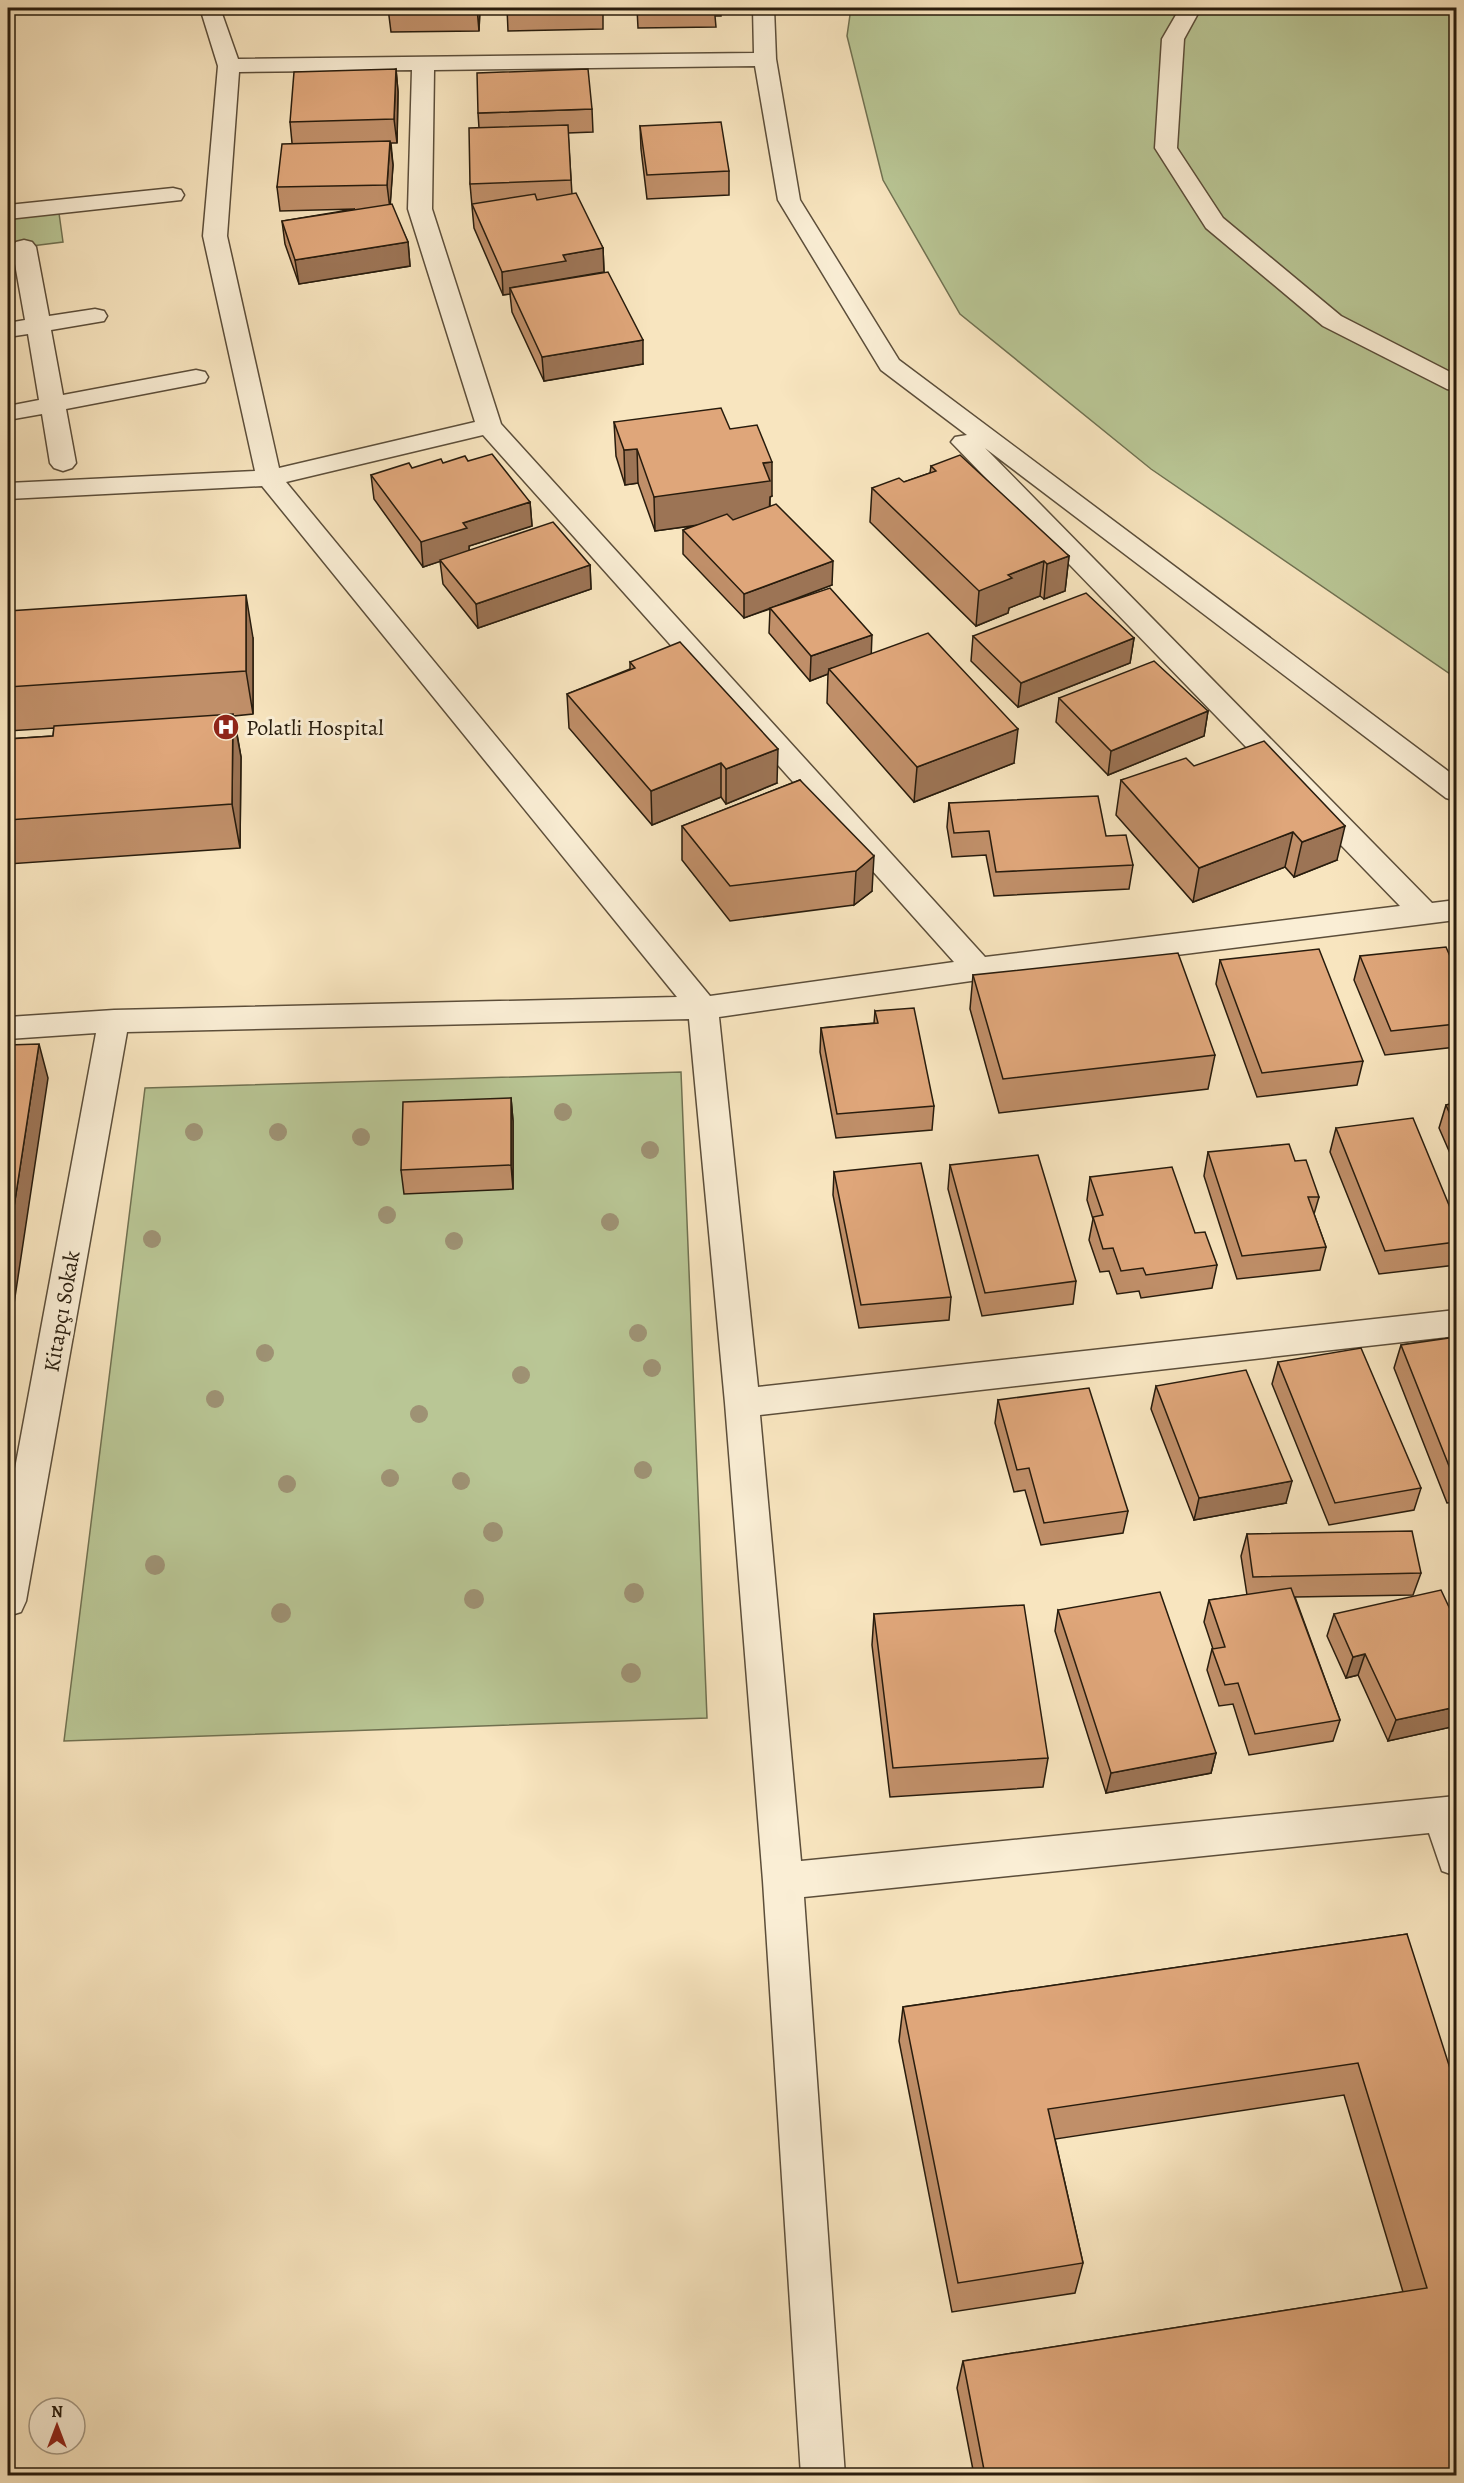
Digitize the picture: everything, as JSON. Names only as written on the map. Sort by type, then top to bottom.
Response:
[{"type":"street","points":[[210,8],[229,66],[215,236],[268,478],[703,1008],[742,1403],[783,1881],[823,2475]]},
{"type":"street","points":[[764,8],[765,59],[789,200],[890,365],[1425,914]]},
{"type":"street","points":[[1190,8],[1173,39],[1166,148],[1214,223],[1332,321],[1456,384]]},
{"type":"street","points":[[229,66],[765,59]]},
{"type":"street","points":[[423,62],[420,209],[489,426],[978,969]]},
{"type":"street","points":[[8,212],[173,195]]},
{"type":"street","points":[[24,247],[63,463]]},
{"type":"street","points":[[8,330],[95,316]]},
{"type":"street","points":[[890,365],[1456,791]]},
{"type":"street","points":[[8,413],[196,377]]},
{"type":"street","points":[[8,491],[268,478],[489,426]]},
{"type":"street","points":[[8,1028],[114,1021],[703,1008],[978,969],[1456,910]]},
{"type":"street","name":"Kitapçı Sokak","points":[[8,1601],[114,1021]]},
{"type":"street","points":[[742,1403],[1456,1323]]},
{"type":"street","points":[[783,1881],[1449,1814],[1456,1857]]},
{"type":"green space","points":[[851,8],[1456,8],[1456,678],[1151,469],[960,314],[883,180],[847,36]]},
{"type":"green space","points":[[58,206],[63,242],[8,249],[8,212]]},
{"type":"green space","points":[[681,1072],[707,1718],[64,1741],[145,1088]]},
{"type":"building","points":[[388,8],[477,8],[388,9]]},
{"type":"building","points":[[396,69],[394,119],[290,122],[294,72]]},
{"type":"building","points":[[588,69],[592,109],[478,113],[477,73]]},
{"type":"building","points":[[721,122],[729,171],[647,175],[640,126]]},
{"type":"building","points":[[568,125],[571,180],[470,184],[469,128]]},
{"type":"building","points":[[390,141],[387,185],[277,187],[282,144]]},
{"type":"building","points":[[576,193],[603,248],[563,255],[566,261],[502,272],[472,204],[535,194],[537,200]]},
{"type":"building","points":[[392,204],[408,242],[295,260],[282,221]]},
{"type":"building","points":[[608,272],[643,340],[542,357],[510,288]]},
{"type":"building","points":[[721,408],[730,429],[757,425],[772,462],[763,463],[770,481],[654,497],[637,449],[624,450],[614,422]]},
{"type":"building","points":[[492,454],[530,502],[463,523],[467,528],[421,542],[371,475],[409,463],[412,468],[441,459],[443,463],[465,456],[468,461]]},
{"type":"building","points":[[960,455],[1069,556],[1047,564],[1044,561],[1008,575],[1012,578],[979,591],[872,488],[899,478],[904,482],[936,471],[931,466]]},
{"type":"building","points":[[776,504],[833,561],[744,594],[683,530],[727,514],[733,520]]},
{"type":"building","points":[[553,522],[590,565],[476,604],[440,560]]},
{"type":"building","points":[[830,588],[872,635],[811,656],[770,608]]},
{"type":"building","points":[[1086,593],[1134,638],[1021,683],[973,636]]},
{"type":"building","points":[[246,595],[246,671],[8,687],[8,611]]},
{"type":"building","points":[[928,633],[1018,729],[917,767],[829,669]]},
{"type":"building","points":[[680,642],[778,749],[726,769],[721,763],[651,791],[567,694],[635,668],[630,662]]},
{"type":"building","points":[[1154,661],[1208,711],[1111,751],[1059,698]]},
{"type":"building","points":[[233,714],[232,804],[8,820],[8,739],[53,736],[54,726]]},
{"type":"building","points":[[1264,741],[1345,826],[1302,842],[1293,832],[1199,868],[1121,780],[1186,758],[1194,766]]},
{"type":"building","points":[[800,780],[874,856],[856,871],[730,886],[682,826]]},
{"type":"building","points":[[1098,796],[1106,836],[1126,835],[1133,865],[996,872],[989,831],[954,833],[949,803]]},
{"type":"building","points":[[1446,947],[1456,970],[1456,1024],[1391,1031],[1360,956]]},
{"type":"building","points":[[1319,949],[1363,1061],[1262,1073],[1220,960]]},
{"type":"building","points":[[1178,953],[1215,1055],[1003,1079],[973,975]]},
{"type":"building","points":[[914,1008],[934,1106],[837,1114],[821,1028],[878,1023],[875,1011]]},
{"type":"building","points":[[39,1044],[8,1246],[8,1045]]},
{"type":"building","points":[[511,1098],[511,1165],[401,1170],[403,1102]]},
{"type":"building","points":[[1456,1103],[1456,1128],[1446,1105]]},
{"type":"building","points":[[1413,1118],[1456,1222],[1456,1242],[1385,1251],[1336,1128]]},
{"type":"building","points":[[1289,1144],[1295,1161],[1306,1160],[1319,1197],[1308,1197],[1326,1247],[1242,1256],[1208,1152]]},
{"type":"building","points":[[1038,1155],[1076,1281],[985,1293],[950,1165]]},
{"type":"building","points":[[921,1163],[951,1297],[861,1305],[834,1172]]},
{"type":"building","points":[[1172,1167],[1195,1233],[1205,1232],[1217,1265],[1146,1275],[1143,1268],[1121,1271],[1113,1248],[1103,1249],[1093,1217],[1103,1215],[1090,1177]]},
{"type":"building","points":[[1456,1337],[1456,1481],[1455,1481],[1401,1345]]},
{"type":"building","points":[[1361,1348],[1421,1488],[1335,1503],[1278,1362]]},
{"type":"building","points":[[1246,1370],[1292,1481],[1199,1498],[1156,1386]]},
{"type":"building","points":[[1089,1388],[1128,1511],[1044,1523],[1029,1468],[1017,1470],[998,1400]]},
{"type":"building","points":[[1412,1531],[1421,1573],[1253,1577],[1247,1534]]},
{"type":"building","points":[[1291,1588],[1340,1720],[1255,1734],[1238,1683],[1225,1685],[1212,1649],[1225,1647],[1209,1600]]},
{"type":"building","points":[[1441,1590],[1456,1622],[1456,1707],[1396,1720],[1365,1654],[1353,1657],[1334,1614]]},
{"type":"building","points":[[1160,1592],[1216,1753],[1111,1773],[1058,1610]]},
{"type":"building","points":[[1024,1605],[1048,1758],[893,1768],[874,1614]]},
{"type":"building","points":[[1407,1934],[1456,2087],[1456,2475],[985,2475],[963,2361],[1427,2288],[1358,2063],[1048,2109],[1083,2263],[958,2283],[903,2007]]},
{"type":"place","name":"Polatli Hospital","points":[[226,727]]}]
